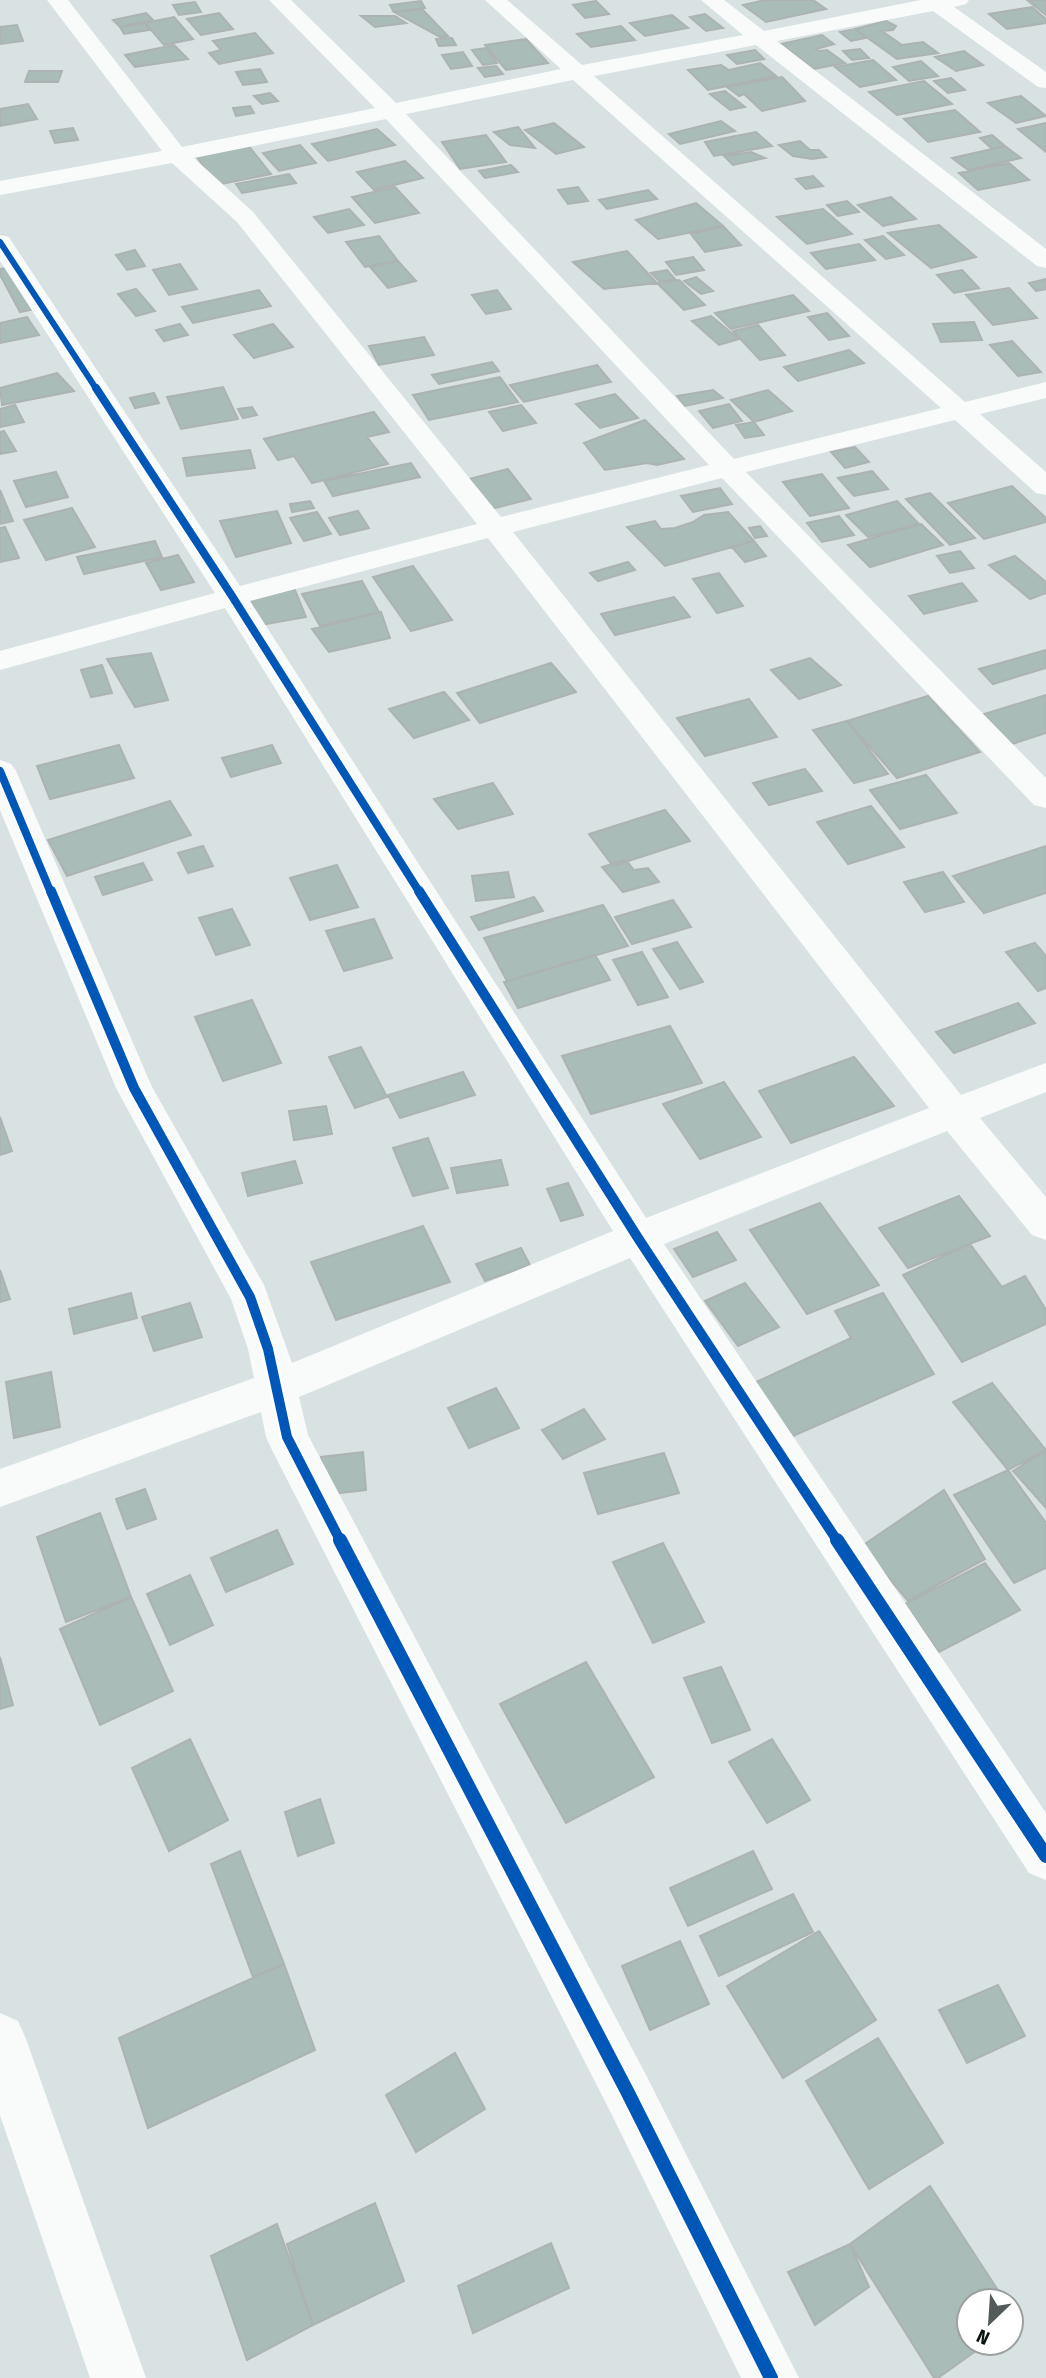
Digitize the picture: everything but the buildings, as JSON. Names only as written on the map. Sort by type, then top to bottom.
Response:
[{"type":"street","points":[[57,0],[175,153],[245,217],[494,527],[953,1112],[1046,1224]]},
{"type":"street","points":[[279,0],[389,109],[729,470],[1046,797]]},
{"type":"street","points":[[495,0],[1046,487]]},
{"type":"street","points":[[711,0],[1046,261]]},
{"type":"street","points":[[0,188],[94,172],[389,109],[934,2],[959,0]]},
{"type":"street","points":[[934,2],[1046,82]]},
{"type":"street","points":[[0,242],[232,596],[638,1238],[1046,1856]]},
{"type":"street","points":[[0,661],[494,527],[1046,390]]},
{"type":"street","points":[[0,771],[134,1088],[250,1297],[268,1349],[287,1437],[622,2081],[771,2378]]},
{"type":"street","points":[[0,1488],[276,1388],[638,1238],[1046,1077]]},
{"type":"street","points":[[0,2039],[118,2378]]},
{"type":"cycle path","points":[[0,242],[232,596],[638,1238],[1046,1856]]},
{"type":"cycle path","points":[[0,771],[134,1088],[250,1297],[268,1349],[287,1437],[628,2093],[771,2378]]}]
